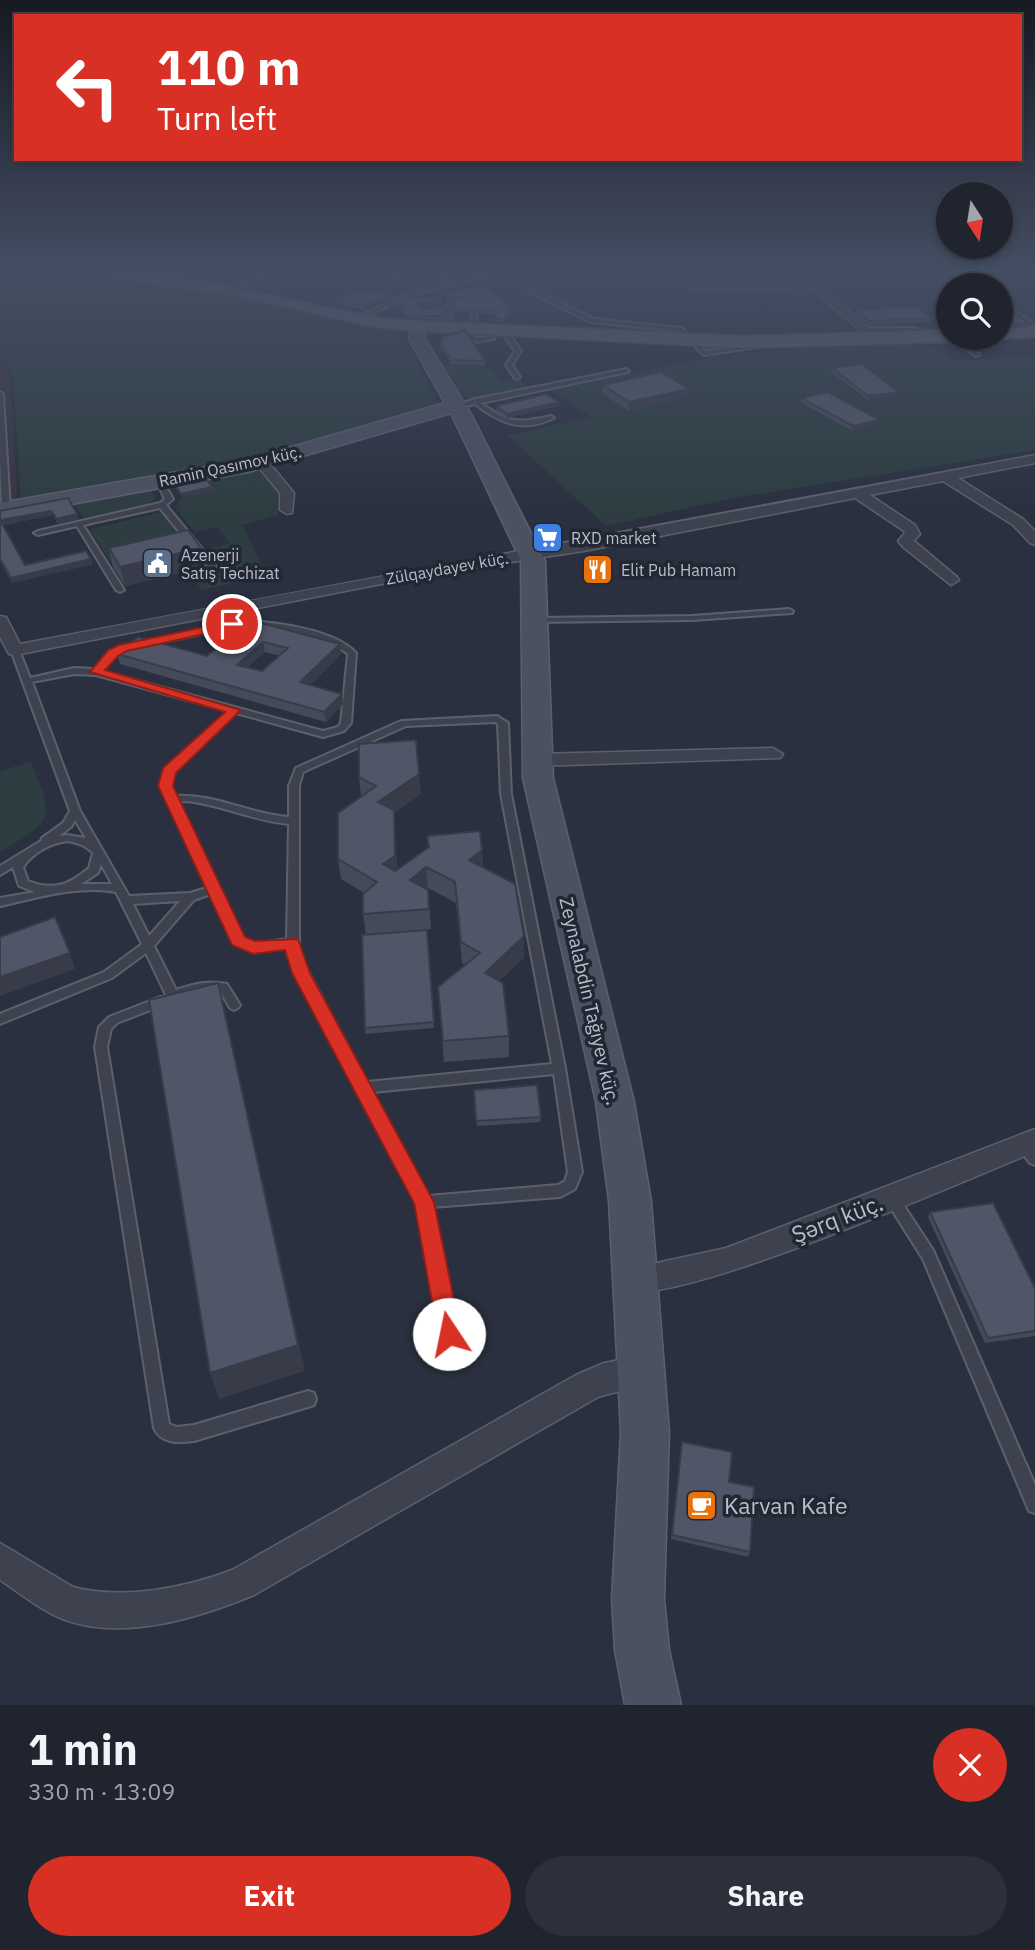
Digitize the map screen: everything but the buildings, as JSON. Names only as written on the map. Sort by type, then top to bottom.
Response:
[{"type":"street","name":"Zeynalabdin Tağıyev küç.","points":[[427,353],[466,404],[531,554],[537,760],[542,800],[623,1147],[641,1371],[645,1482],[638,1599],[642,1650],[653,1705]]},
{"type":"street","name":"Ramin Qasımov küç.","points":[[3,502],[160,482],[261,463],[466,404]]},
{"type":"street","name":"Zülqaydayev küç.","points":[[15,650],[448,566],[531,554],[1035,459]]},
{"type":"street","points":[[261,463],[287,492],[287,510]]},
{"type":"street","points":[[947,477],[1018,522],[1035,540]]},
{"type":"street","points":[[859,494],[910,528],[913,534],[906,541],[908,544],[951,580]]},
{"type":"street","points":[[0,621],[15,650]]},
{"type":"street","points":[[537,760],[773,754]]},
{"type":"street","name":"Şərq küç.","points":[[634,1280],[663,1278],[726,1261],[891,1196],[1031,1148]]},
{"type":"street","points":[[0,1560],[65,1602],[86,1608],[152,1608],[196,1601],[242,1583],[587,1386],[604,1378],[641,1371]]},
{"type":"lane","points":[[517,353],[509,365],[517,377]]},
{"type":"lane","points":[[466,404],[626,371]]},
{"type":"lane","points":[[0,394],[3,502]]},
{"type":"lane","points":[[466,404],[507,424],[521,425],[551,418]]},
{"type":"lane","points":[[38,533],[162,505],[169,499],[160,482]]},
{"type":"lane","points":[[162,505],[213,568]]},
{"type":"lane","points":[[79,524],[120,590]]},
{"type":"lane","points":[[535,620],[679,618],[789,611]]},
{"type":"lane","points":[[26,681],[74,671],[96,672],[323,734],[341,729],[346,723],[352,653],[341,643],[258,623],[242,623],[123,648],[113,653],[96,672]]},
{"type":"lane","points":[[15,650],[75,811],[123,895],[173,996]]},
{"type":"lane","points":[[234,710],[169,772],[165,786],[238,941],[253,948],[292,943]]},
{"type":"lane","points":[[424,1202],[560,1191],[570,1185],[575,1172],[559,1068],[506,794],[503,723],[497,719],[415,721],[308,766],[296,776],[292,943],[301,973],[424,1202],[449,1334]]},
{"type":"lane","points":[[171,799],[205,799],[254,817],[294,821]]},
{"type":"lane","points":[[0,872],[67,825],[75,811]]},
{"type":"lane","points":[[0,902],[60,889],[74,885],[94,870],[97,852],[92,845],[71,838],[57,839],[32,850],[18,867],[23,883],[33,889],[60,889],[93,885],[123,895],[190,897],[215,889]]},
{"type":"lane","points":[[0,1019],[108,975],[148,944],[190,897]]},
{"type":"lane","points":[[234,1005],[223,987],[213,985],[173,996],[113,1020],[105,1027],[101,1047],[162,1428],[167,1433],[178,1435],[194,1433],[307,1399]]},
{"type":"lane","points":[[363,1088],[559,1068]]},
{"type":"lane","points":[[891,1196],[928,1255],[1035,1505]]},
{"type":"shaded area","points":[[0,353],[412,353],[439,403],[251,458],[21,498],[13,379],[7,363],[0,362]]},
{"type":"shaded area","points":[[747,353],[939,353],[952,361],[1035,355],[1035,450],[733,498],[606,526],[507,435],[591,417],[550,390],[723,355]]},
{"type":"shaded area","points":[[470,362],[472,366],[485,365],[501,381],[520,379],[526,387],[468,398],[459,395],[441,365]]},
{"type":"shaded area","points":[[0,363],[5,363],[11,379],[17,500],[0,503]]},
{"type":"shaded area","points":[[256,468],[278,492],[278,515],[242,525],[267,576],[201,590],[194,576],[224,567],[208,549],[230,543],[217,527],[195,532],[174,507],[182,498],[173,485]]},
{"type":"shaded area","points":[[150,488],[155,498],[149,504],[83,518],[73,502]]},
{"type":"shaded area","points":[[162,512],[187,546],[112,564],[89,529]]},
{"type":"shaded area","points":[[31,762],[44,796],[45,817],[31,833],[0,852],[0,771]]},
{"type":"place","name":"RXD market","points":[[548,538]]},
{"type":"place","name":"Azenerji Satış Təchizat","points":[[158,564]]},
{"type":"place","name":"Elit Pub Hamam","points":[[598,570]]},
{"type":"place","name":"Karvan Kafe","points":[[701,1505]]},
{"type":"route","points":[[232,624],[123,648],[113,653],[96,672],[234,710],[169,772],[165,778],[165,786],[238,941],[253,948],[292,943],[293,954],[301,973],[424,1202],[449,1334]]}]
